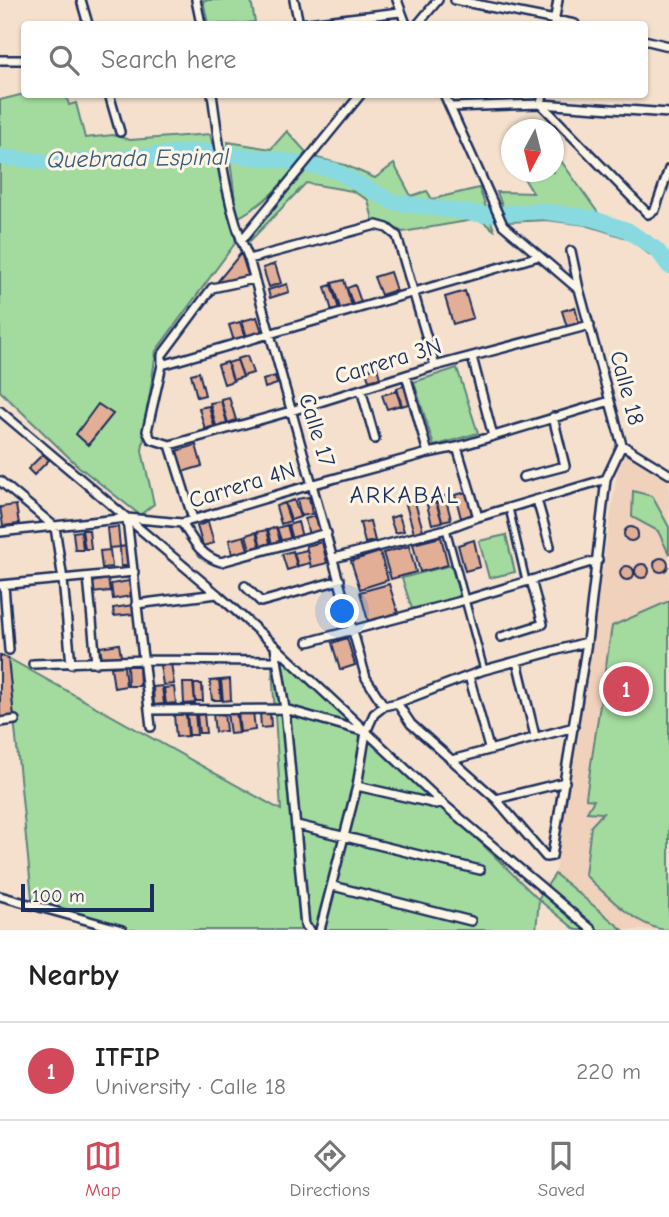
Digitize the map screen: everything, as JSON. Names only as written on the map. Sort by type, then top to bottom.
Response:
[{"type":"street","points":[[81,0],[87,21]]},
{"type":"street","points":[[196,0],[200,21]]},
{"type":"street","points":[[293,0],[298,21]]},
{"type":"street","points":[[397,0],[404,21]]},
{"type":"street","points":[[420,21],[438,0]]},
{"type":"street","points":[[454,0],[549,21]]},
{"type":"street","points":[[554,21],[558,0]]},
{"type":"street","points":[[324,21],[400,12]]},
{"type":"street","points":[[648,41],[669,46]]},
{"type":"street","points":[[0,60],[21,60]]},
{"type":"street","points":[[110,98],[120,132]]},
{"type":"street","name":"Calle 17","points":[[213,98],[223,171],[241,241],[249,260],[268,335],[314,484],[366,678],[384,706]]},
{"type":"street","points":[[241,241],[358,98]]},
{"type":"street","points":[[446,98],[503,225],[579,289]]},
{"type":"street","points":[[541,104],[542,98]]},
{"type":"street","points":[[451,107],[541,104],[669,113]]},
{"type":"street","points":[[541,104],[648,214],[656,210],[669,169]]},
{"type":"street","points":[[249,260],[376,225],[387,228],[397,236],[435,366]]},
{"type":"street","name":"Calle 18","points":[[496,799],[546,858],[552,856],[587,642],[606,479],[622,445],[571,251]]},
{"type":"street","points":[[254,279],[212,288],[162,355],[162,365],[539,256]]},
{"type":"street","name":"Carrera 3N","points":[[162,365],[147,431],[151,439],[170,445],[435,366],[590,325]]},
{"type":"street","points":[[472,357],[493,436]]},
{"type":"street","points":[[406,375],[428,453]]},
{"type":"street","points":[[361,389],[375,439]]},
{"type":"street","name":"Carrera 4N","points":[[0,532],[127,518],[182,523],[314,484],[457,447],[610,401]]},
{"type":"street","points":[[0,411],[216,594],[441,802],[592,930]]},
{"type":"street","points":[[523,477],[565,467],[553,417]]},
{"type":"street","points":[[170,445],[193,519]]},
{"type":"street","points":[[622,445],[669,474]]},
{"type":"street","points":[[457,447],[478,517]]},
{"type":"street","points":[[334,558],[446,529],[606,479]]},
{"type":"street","points":[[0,481],[55,527],[71,664]]},
{"type":"street","points":[[537,500],[551,546]]},
{"type":"street","points":[[501,637],[543,624],[509,508]]},
{"type":"street","points":[[127,518],[151,727]]},
{"type":"street","points":[[182,523],[201,551],[211,559],[221,562],[327,533]]},
{"type":"street","points":[[446,529],[484,670]]},
{"type":"street","points":[[308,642],[465,600],[598,560]]},
{"type":"street","points":[[0,646],[9,650],[2,585],[134,572]]},
{"type":"street","points":[[88,577],[96,663]]},
{"type":"street","points":[[245,586],[261,602],[340,580]]},
{"type":"street","points":[[136,604],[216,594]]},
{"type":"street","points":[[320,930],[357,786],[366,732],[374,714],[384,706],[484,670],[587,642]]},
{"type":"street","points":[[275,646],[285,709],[305,926],[310,930]]},
{"type":"street","points":[[33,664],[144,660],[277,661]]},
{"type":"street","points":[[517,661],[536,736]]},
{"type":"street","points":[[470,676],[489,748]]},
{"type":"street","points":[[397,703],[411,724],[496,799],[565,782]]},
{"type":"street","points":[[149,710],[285,709],[366,732]]},
{"type":"street","points":[[0,722],[15,720]]},
{"type":"street","points":[[452,760],[574,727]]},
{"type":"street","points":[[357,786],[436,804],[441,802]]},
{"type":"street","points":[[297,825],[480,870]]},
{"type":"street","points":[[333,886],[471,921]]},
{"type":"street","points":[[0,896],[121,930]]},
{"type":"shaded area","points":[[621,449],[669,479],[669,930],[623,930],[555,874]]},
{"type":"green space","points":[[203,0],[251,0],[255,21],[207,21]]},
{"type":"green space","points":[[21,95],[21,98],[67,98],[69,105],[76,103],[85,138],[113,135],[130,140],[210,134],[236,242],[156,351],[142,451],[154,504],[140,515],[78,466],[0,391],[0,100]]},
{"type":"green space","points":[[287,131],[306,152],[276,190],[237,218],[228,142],[271,149]]},
{"type":"green space","points":[[317,158],[345,165],[375,178],[394,164],[411,196],[427,191],[432,199],[479,188],[494,230],[479,219],[403,232],[373,220],[368,200],[352,191],[306,183],[250,241],[249,236]]},
{"type":"green space","points":[[564,165],[601,217],[648,235],[669,255],[669,259],[649,254],[630,239],[586,225],[546,220],[508,222],[497,192],[533,193],[526,182],[564,182]]},
{"type":"green space","points":[[457,368],[478,433],[434,446],[414,382]]},
{"type":"green space","points":[[633,491],[652,496],[669,527],[669,554],[658,531],[632,517]]},
{"type":"green space","points":[[506,535],[515,572],[489,578],[479,541]]},
{"type":"green space","points":[[451,565],[460,596],[412,609],[402,578]]},
{"type":"green space","points":[[669,601],[669,930],[635,918],[585,875],[591,826],[603,813],[587,812],[594,800],[586,797],[612,626]]},
{"type":"green space","points":[[270,635],[538,899],[555,874],[623,930],[576,930],[539,900],[536,930],[116,930],[33,908],[8,658],[281,810]]},
{"type":"building","points":[[241,253],[249,278],[221,285],[218,281]]},
{"type":"building","points":[[275,264],[281,283],[269,287],[263,268]]},
{"type":"building","points":[[390,272],[396,290],[381,295],[374,277]]},
{"type":"building","points":[[344,280],[352,307],[341,311],[332,283]]},
{"type":"building","points":[[287,284],[289,292],[270,298],[268,290]]},
{"type":"building","points":[[331,285],[339,309],[332,311],[325,287]]},
{"type":"building","points":[[355,285],[361,302],[353,305],[347,288]]},
{"type":"building","points":[[465,291],[473,318],[453,324],[445,297]]},
{"type":"building","points":[[575,307],[579,323],[567,327],[562,311]]},
{"type":"building","points":[[257,317],[262,332],[247,337],[242,321]]},
{"type":"building","points":[[240,322],[245,337],[234,341],[229,325]]},
{"type":"building","points":[[247,356],[253,373],[243,376],[237,359]]},
{"type":"building","points":[[237,360],[243,377],[233,380],[228,363]]},
{"type":"building","points":[[227,362],[233,381],[224,384],[218,365]]},
{"type":"building","points":[[377,367],[380,378],[369,381],[366,370]]},
{"type":"building","points":[[199,372],[205,395],[197,397],[191,374]]},
{"type":"building","points":[[275,376],[277,384],[265,388],[263,380]]},
{"type":"building","points":[[406,385],[411,403],[402,406],[397,388]]},
{"type":"building","points":[[396,391],[401,405],[387,409],[382,395]]},
{"type":"building","points":[[229,397],[236,420],[228,423],[221,399]]},
{"type":"building","points":[[221,401],[227,423],[216,426],[210,403]]},
{"type":"building","points":[[98,404],[113,414],[88,445],[76,434]]},
{"type":"building","points":[[209,406],[214,426],[205,429],[199,408]]},
{"type":"building","points":[[196,445],[202,466],[182,472],[176,451]]},
{"type":"building","points":[[43,454],[49,460],[34,475],[28,469]]},
{"type":"building","points":[[467,492],[472,515],[461,518],[455,495]]},
{"type":"building","points":[[445,496],[451,519],[442,521],[436,499]]},
{"type":"building","points":[[309,497],[312,514],[301,516],[297,499]]},
{"type":"building","points":[[414,499],[423,530],[414,533],[405,501]]},
{"type":"building","points":[[294,500],[300,517],[291,520],[285,503]]},
{"type":"building","points":[[436,502],[442,522],[432,524],[427,505]]},
{"type":"building","points":[[284,503],[290,521],[281,524],[276,506]]},
{"type":"building","points":[[16,505],[19,524],[3,526],[0,507]]},
{"type":"building","points":[[399,515],[404,531],[395,533],[390,518]]},
{"type":"building","points":[[315,516],[320,532],[309,535],[305,519]]},
{"type":"building","points":[[370,521],[375,541],[365,543],[360,523]]},
{"type":"building","points":[[208,522],[214,543],[203,546],[197,526]]},
{"type":"building","points":[[298,522],[302,537],[292,540],[288,525]]},
{"type":"building","points":[[287,525],[291,540],[282,543],[277,528]]},
{"type":"building","points":[[118,527],[120,547],[109,548],[107,528]]},
{"type":"building","points":[[276,527],[280,541],[272,544],[268,530]]},
{"type":"building","points":[[631,527],[636,529],[636,539],[631,541],[626,539],[624,534],[626,529]]},
{"type":"building","points":[[82,530],[89,530],[91,549],[85,549]]},
{"type":"building","points":[[267,530],[270,543],[261,546],[257,532]]},
{"type":"building","points":[[81,531],[83,550],[75,550],[73,532]]},
{"type":"building","points":[[256,532],[260,546],[250,549],[246,535]]},
{"type":"building","points":[[244,536],[248,550],[232,554],[229,540]]},
{"type":"building","points":[[441,537],[448,565],[420,572],[413,544]]},
{"type":"building","points":[[474,540],[480,567],[465,571],[458,545]]},
{"type":"building","points":[[322,542],[327,563],[311,567],[306,546]]},
{"type":"building","points":[[128,546],[129,566],[121,566],[120,547]]},
{"type":"building","points":[[409,546],[416,572],[391,579],[383,553]]},
{"type":"building","points":[[110,550],[112,567],[102,568],[100,551]]},
{"type":"building","points":[[307,550],[310,563],[298,566],[294,553]]},
{"type":"building","points":[[293,551],[297,567],[287,570],[282,554]]},
{"type":"building","points":[[380,552],[388,580],[360,589],[351,561]]},
{"type":"building","points":[[658,558],[664,558],[668,565],[664,572],[658,572],[654,568],[654,562]]},
{"type":"building","points":[[642,564],[647,566],[647,576],[642,578],[637,576],[635,571],[637,566]]},
{"type":"building","points":[[627,566],[632,568],[632,578],[627,580],[622,578],[620,573],[622,568]]},
{"type":"building","points":[[108,579],[110,591],[92,593],[90,582]]},
{"type":"building","points":[[129,581],[131,596],[113,599],[111,584]]},
{"type":"building","points":[[389,584],[398,613],[368,621],[360,592]]},
{"type":"building","points":[[133,605],[134,614],[114,616],[113,608]]},
{"type":"building","points":[[347,638],[355,665],[340,670],[332,643]]},
{"type":"building","points":[[119,644],[121,656],[102,658],[100,647]]},
{"type":"building","points":[[0,655],[8,658],[14,718],[0,720]]},
{"type":"building","points":[[171,663],[174,684],[163,685],[160,665]]},
{"type":"building","points":[[124,666],[126,686],[114,688],[111,667]]},
{"type":"building","points":[[127,666],[139,666],[140,686],[128,686]]},
{"type":"building","points":[[230,679],[231,700],[223,701],[221,680]]},
{"type":"building","points":[[219,680],[221,700],[212,700],[210,681]]},
{"type":"building","points":[[183,683],[193,683],[195,703],[184,704]]},
{"type":"building","points":[[194,684],[202,684],[203,701],[195,701]]},
{"type":"building","points":[[162,686],[164,704],[154,705],[153,687]]},
{"type":"building","points":[[174,687],[176,703],[166,704],[164,688]]},
{"type":"building","points":[[236,711],[239,733],[230,734],[227,713]]},
{"type":"building","points":[[253,711],[255,730],[240,732],[238,712]]},
{"type":"building","points":[[260,711],[270,711],[271,727],[261,728]]},
{"type":"building","points":[[195,713],[197,735],[189,735],[187,714]]},
{"type":"building","points":[[224,713],[226,731],[215,732],[213,714]]},
{"type":"building","points":[[186,714],[188,736],[176,737],[174,715]]},
{"type":"building","points":[[204,714],[206,733],[199,733],[197,715]]},
{"type":"waterway","name":"Quebrada Espinal","points":[[0,157],[58,163],[201,151],[280,160],[334,170],[393,202],[485,215],[541,211],[591,218],[627,230],[657,250],[669,266]]},
{"type":"place","name":"ITFIP","points":[[626,689]]},
{"type":"district","name":"ARKABAL","points":[[405,495]]}]
